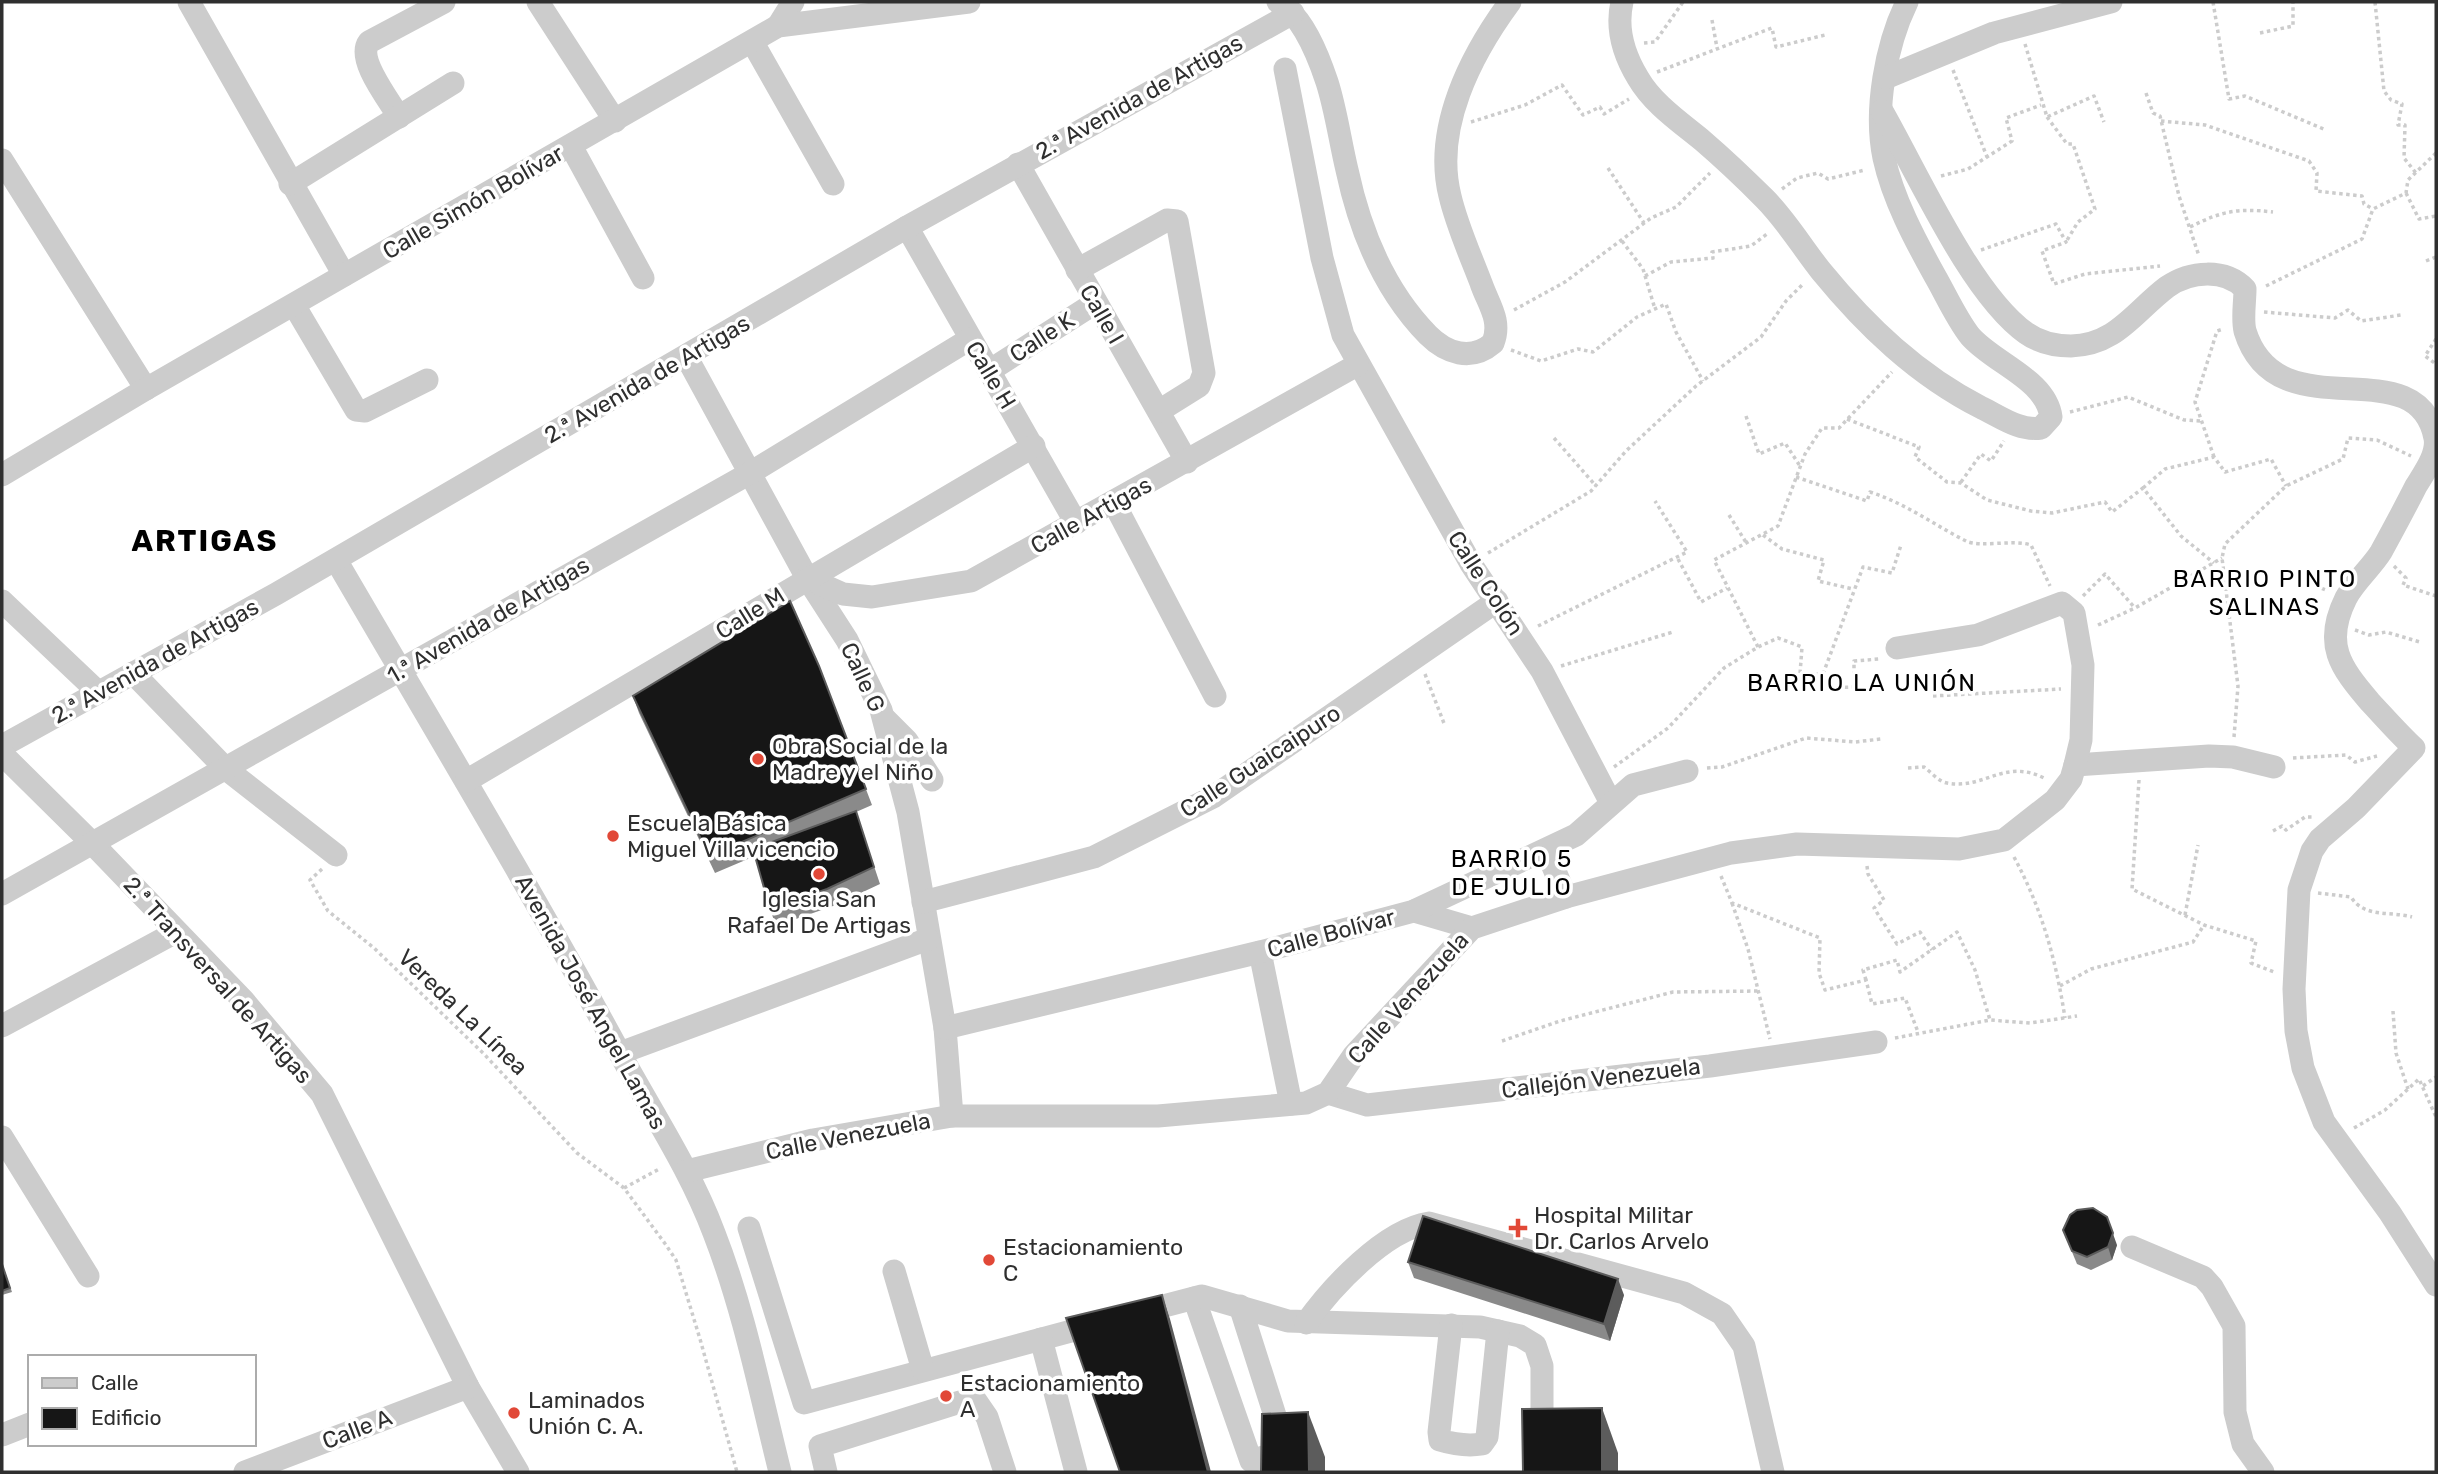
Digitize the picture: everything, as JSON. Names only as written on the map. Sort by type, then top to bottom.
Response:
[{"type":"street","points":[[189,2],[344,275]]},
{"type":"street","points":[[399,117],[365,60],[365,47],[444,2]]},
{"type":"street","points":[[538,2],[615,121]]},
{"type":"street","name":"Calle Simón Bolívar","points":[[2,475],[344,275],[753,43],[787,8],[969,2]]},
{"type":"street","points":[[1285,7],[1326,78],[1370,249],[1395,293],[1417,323],[1446,349],[1464,354],[1481,351],[1493,343],[1497,319],[1450,195],[1447,168],[1451,129],[1465,77],[1510,2]]},
{"type":"street","points":[[1622,2],[1619,16],[1624,45],[1642,84],[1677,121],[1722,158],[1766,200],[1864,320],[1906,358],[1960,396],[2015,425],[2028,429],[2041,428],[2051,417],[2042,395],[1969,335],[1923,254],[1886,165],[1882,111],[1885,78],[1898,26],[1908,2]]},
{"type":"street","points":[[1885,78],[1946,51],[2020,26],[2111,2]]},
{"type":"street","name":"2.ª Avenida de Artigas","points":[[2,746],[336,559],[1285,7]]},
{"type":"street","points":[[753,43],[833,184]]},
{"type":"street","name":"Calle Colón","points":[[1285,69],[1322,258],[1343,335],[1357,365],[1471,564],[1520,634],[1542,671],[1611,803]]},
{"type":"street","points":[[290,184],[453,83]]},
{"type":"street","points":[[1882,111],[1963,256],[2017,326],[2052,346],[2087,346],[2112,336],[2168,286],[2207,265],[2241,285],[2245,303],[2245,330],[2259,361],[2273,373],[2323,389],[2389,391],[2402,394],[2421,409],[2435,436],[2435,446],[2428,465],[2380,553],[2348,595],[2335,624],[2337,654],[2343,668],[2395,730],[2414,748],[2320,839],[2306,864],[2299,890],[2294,989],[2296,1031],[2303,1068],[2313,1098],[2334,1140],[2390,1213],[2436,1285]]},
{"type":"street","points":[[571,146],[643,278]]},
{"type":"street","points":[[2,160],[146,389]]},
{"type":"street","name":"Calle I","points":[[1017,164],[1187,462]]},
{"type":"street","points":[[1077,270],[1171,219],[1177,221],[1180,226],[1204,373],[1199,386],[1159,411]]},
{"type":"street","name":"Calle H","points":[[907,227],[1076,523]]},
{"type":"street","name":"Calle K","points":[[989,371],[1095,303]]},
{"type":"street","points":[[294,305],[356,410],[365,411],[427,380]]},
{"type":"street","name":"1.ª Avenida de Artigas","points":[[2,894],[750,473],[970,339]]},
{"type":"street","name":"Calle G","points":[[686,356],[807,578],[847,640],[882,716],[908,812],[945,1028],[952,1116]]},
{"type":"street","name":"Calle Artigas","points":[[807,578],[843,594],[872,597],[971,580],[1114,503],[1357,365]]},
{"type":"street","name":"Calle M","points":[[466,781],[1034,446]]},
{"type":"street","points":[[1114,503],[1215,696]]},
{"type":"street","name":"Avenida José Angel Lamas","points":[[336,559],[571,962],[682,1165],[732,1283],[780,1472]]},
{"type":"street","points":[[2,601],[97,691]]},
{"type":"street","name":"Calle Guaicaipuro","points":[[923,901],[1094,857],[1213,797],[1497,601]]},
{"type":"street","points":[[1897,648],[2072,617]]},
{"type":"street","name":"Calle Venezuela","points":[[682,1165],[952,1116],[1158,1116],[1306,1103],[1328,1093],[1353,1055],[1472,928],[1566,897],[1713,858],[1797,844],[1959,849],[2004,840],[2040,815],[2065,789],[2075,765],[2081,740],[2085,688],[2072,617]]},
{"type":"street","points":[[133,673],[226,769],[336,855]]},
{"type":"street","points":[[882,716],[907,741],[932,780]]},
{"type":"street","name":"2.ª Transversal de Artigas","points":[[2,754],[243,1000],[322,1094],[468,1387],[518,1472]]},
{"type":"street","points":[[2075,765],[2182,757],[2233,757],[2274,767]]},
{"type":"street","name":"Calle Bolívar","points":[[945,1028],[1260,952],[1414,911],[1546,850],[1592,823],[1633,785],[1647,779],[1687,771]]},
{"type":"street","points":[[1546,850],[1566,897]]},
{"type":"street","points":[[1414,911],[1472,928]]},
{"type":"street","points":[[2,1026],[176,932]]},
{"type":"street","points":[[620,1053],[928,939]]},
{"type":"street","points":[[1260,952],[1291,1104]]},
{"type":"street","name":"Callejón Venezuela","points":[[1328,1093],[1367,1105],[1876,1042]]},
{"type":"street","points":[[2,1137],[88,1276]]},
{"type":"street","points":[[1306,1323],[1322,1300],[1380,1247],[1416,1225],[1429,1223],[1684,1293],[1722,1314],[1744,1346],[1773,1472]]},
{"type":"street","points":[[749,1228],[804,1403],[1194,1298],[1214,1298],[1306,1323],[1451,1325],[1498,1331],[1535,1345],[1542,1366],[1542,1442]]},
{"type":"street","points":[[2132,1247],[2203,1277],[2212,1287],[2234,1326],[2235,1412],[2243,1444],[2263,1472]]},
{"type":"street","points":[[894,1271],[923,1370]]},
{"type":"street","points":[[1194,1298],[1251,1461],[1286,1450],[1241,1306]]},
{"type":"street","points":[[1451,1325],[1439,1432],[1440,1440],[1447,1442],[1475,1445],[1482,1444],[1487,1437],[1498,1331]]},
{"type":"street","points":[[1041,1339],[1076,1472]]},
{"type":"street","name":"Calle A","points":[[245,1472],[468,1387]]},
{"type":"street","points":[[826,1472],[820,1446],[960,1402],[976,1401],[987,1417],[1005,1472]]},
{"type":"street","points":[[2,1435],[28,1425]]},
{"type":"path","points":[[1624,45],[1655,42],[1683,2]]},
{"type":"path","points":[[2213,2],[2229,99],[2245,96],[2326,130]]},
{"type":"path","points":[[2260,33],[2293,26],[2293,2]]},
{"type":"path","points":[[2375,2],[2376,38],[2384,91],[2391,100],[2402,104],[2398,125],[2405,125],[2404,158],[2416,173]]},
{"type":"path","points":[[1712,20],[1717,48]]},
{"type":"path","points":[[2020,26],[2041,105],[2067,144],[2073,144],[2095,209],[2078,222],[2066,242],[2042,251],[2054,284],[2085,274],[2172,264]]},
{"type":"path","points":[[1451,129],[1525,105],[1562,85],[1583,116],[1600,107],[1604,114],[1642,84],[1717,48],[1772,28],[1776,47],[1825,35]]},
{"type":"path","points":[[1946,51],[1987,157]]},
{"type":"path","points":[[2146,93],[2153,113],[2160,116],[2190,227],[2207,265]]},
{"type":"path","points":[[2047,117],[2094,96],[2104,122]]},
{"type":"path","points":[[1921,181],[1968,169],[1987,157],[2012,141],[2006,117],[2041,105]]},
{"type":"path","points":[[2161,121],[2205,125],[2309,161],[2317,173],[2316,191],[2362,196],[2364,204],[2373,209]]},
{"type":"path","points":[[2436,153],[2409,180],[2406,193],[2418,219],[2436,216]]},
{"type":"path","points":[[1497,319],[1565,282],[1644,223],[1676,207],[1699,187],[1722,158]]},
{"type":"path","points":[[1766,200],[1797,178],[1818,173],[1828,179],[1886,165]]},
{"type":"path","points":[[1608,168],[1644,223]]},
{"type":"path","points":[[2245,303],[2362,239],[2373,209],[2406,193]]},
{"type":"path","points":[[2190,227],[2220,212],[2246,209],[2273,212]]},
{"type":"path","points":[[1645,276],[1671,262],[1713,258],[1712,252],[1751,246],[1784,223]]},
{"type":"path","points":[[1963,256],[2056,224],[2066,242]]},
{"type":"path","points":[[1622,241],[1645,276],[1655,309]]},
{"type":"path","points":[[2426,261],[2436,257]]},
{"type":"path","points":[[2192,258],[2207,265]]},
{"type":"path","points":[[1471,564],[1596,486],[1626,451],[1703,381],[1761,337],[1786,301],[1820,269]]},
{"type":"path","points":[[2245,303],[2336,318],[2348,310],[2361,321],[2401,315]]},
{"type":"path","points":[[1493,343],[1541,361],[1578,349],[1593,352],[1637,317],[1666,304],[1676,332],[1703,381]]},
{"type":"path","points":[[2227,328],[2217,331],[2196,401],[2214,457],[2225,472],[2270,459],[2286,486]]},
{"type":"path","points":[[2436,339],[2425,356],[2436,364]]},
{"type":"path","points":[[1758,647],[1714,560],[1778,526],[1800,466],[1822,428],[1839,428],[1906,358]]},
{"type":"path","points":[[2051,417],[2128,397],[2184,420],[2201,421]]},
{"type":"path","points":[[1746,415],[1759,453],[1785,443],[1800,466]]},
{"type":"path","points":[[1847,419],[1919,447],[1915,457],[1947,482],[1961,482],[1986,500],[2052,513],[2105,502],[2112,512],[2165,469],[2214,457]]},
{"type":"path","points":[[1961,482],[1981,454],[1991,461],[2015,425]]},
{"type":"path","points":[[1553,438],[1596,486]]},
{"type":"path","points":[[2233,757],[2238,686],[2222,558],[2225,544],[2286,486],[2343,459],[2348,438],[2377,440],[2428,465]]},
{"type":"path","points":[[1797,477],[1867,501],[1870,492],[1895,500],[1968,542],[2021,542],[2031,545],[2054,594],[2064,592],[2072,617]]},
{"type":"path","points":[[2143,488],[2181,536],[2214,563]]},
{"type":"path","points":[[1520,634],[1678,559],[1687,552],[1655,501]]},
{"type":"path","points":[[1728,515],[1746,544]]},
{"type":"path","points":[[1763,535],[1782,549],[1824,560],[1818,581],[1853,589]]},
{"type":"path","points":[[1897,648],[1888,658],[1854,662],[1854,687],[1823,688],[1823,674],[1863,567],[1892,573],[1901,545]]},
{"type":"path","points":[[2380,553],[2406,578],[2403,584],[2436,596]]},
{"type":"path","points":[[2072,617],[2135,608],[2222,558]]},
{"type":"path","points":[[1678,559],[1701,602],[1728,588]]},
{"type":"path","points":[[2072,617],[2086,591],[2105,574],[2135,608]]},
{"type":"path","points":[[2302,581],[2348,595]]},
{"type":"path","points":[[2335,624],[2370,635],[2386,632],[2420,642]]},
{"type":"path","points":[[1542,671],[1673,632]]},
{"type":"path","points":[[1599,777],[1668,728],[1724,668],[1758,647],[1778,638],[1802,648],[1800,674],[1823,674]]},
{"type":"path","points":[[1418,656],[1445,726]]},
{"type":"path","points":[[1933,696],[2085,688]]},
{"type":"path","points":[[2274,767],[2282,759],[2346,755],[2355,762],[2378,756],[2390,744],[2395,730]]},
{"type":"path","points":[[1687,771],[1723,766],[1806,738],[1855,742],[1881,739]]},
{"type":"path","points":[[2141,762],[2132,889],[2204,925],[2256,941],[2251,962],[2277,974],[2276,984],[2294,989]]},
{"type":"path","points":[[1908,768],[1924,767],[1944,783],[1966,784],[2008,770],[2029,770],[2065,789]]},
{"type":"path","points":[[2004,840],[2036,897],[2060,986],[2065,1018]]},
{"type":"path","points":[[2185,915],[2198,845]]},
{"type":"path","points":[[1865,847],[1868,874],[1884,900],[1874,908],[1897,944],[1920,932],[1932,950]]},
{"type":"path","name":"Vereda La Línea","points":[[336,855],[310,880],[328,911],[374,948],[421,997],[483,1053],[577,1153],[624,1188],[676,1260],[737,1472]]},
{"type":"path","points":[[1713,858],[1732,903],[1760,991],[1773,1056]]},
{"type":"path","points":[[2299,890],[2351,897],[2357,907],[2369,913],[2393,912],[2412,917]]},
{"type":"path","points":[[1732,903],[1820,938],[1819,973],[1825,990],[1866,980]]},
{"type":"path","points":[[2060,986],[2091,969],[2193,942],[2204,925]]},
{"type":"path","points":[[1918,1032],[1905,998],[1871,1004],[1863,971],[1897,960],[1900,972],[1957,932],[1975,970],[1990,1020]]},
{"type":"path","points":[[1502,1041],[1560,1021],[1673,992],[1760,991]]},
{"type":"path","points":[[2393,1012],[2396,1053],[2408,1089]]},
{"type":"path","points":[[1876,1042],[1990,1020],[2030,1023],[2077,1016]]},
{"type":"path","points":[[2423,1086],[2436,1077]]},
{"type":"path","points":[[2334,1140],[2385,1110],[2419,1079],[2436,1116]]},
{"type":"path","points":[[624,1188],[682,1165]]},
{"type":"building","name":"Obra Social de la Madre y el Niño","points":[[790,601],[819,666],[866,789],[709,856],[633,696]]},
{"type":"building","name":"Iglesia San Rafael De Artigas","points":[[856,811],[874,867],[827,889],[770,909],[753,849]]},
{"type":"building","points":[[2093,1208],[2107,1217],[2113,1233],[2108,1247],[2087,1257],[2072,1251],[2063,1230],[2070,1215],[2077,1210]]},
{"type":"building","points":[[1423,1216],[1618,1279],[1604,1324],[1408,1262]]},
{"type":"building","points":[[2,1264],[10,1288],[2,1291]]},
{"type":"building","points":[[1162,1295],[1208,1472],[1120,1472],[1066,1318]]},
{"type":"building","points":[[1602,1408],[1602,1472],[1523,1472],[1522,1409]]},
{"type":"building","points":[[1308,1412],[1309,1472],[1261,1472],[1262,1414]]},
{"type":"place","name":"Obra Social de la Madre y el Niño","points":[[758,759]]},
{"type":"place","name":"Escuela Básica Miguel Villavicencio","points":[[613,836]]},
{"type":"place","name":"Iglesia San Rafael De Artigas","points":[[819,874]]},
{"type":"place","name":"Hospital Militar Dr. Carlos Arvelo","points":[[1518,1228]]},
{"type":"place","name":"Estacionamiento C","points":[[989,1260]]},
{"type":"place","name":"Estacionamiento A","points":[[946,1396]]},
{"type":"place","name":"Laminados Unión C. A.","points":[[514,1413]]},
{"type":"district","name":"ARTIGAS","points":[[205,541]]},
{"type":"district","name":"BARRIO PINTO SALINAS","points":[[2265,593]]},
{"type":"district","name":"BARRIO LA UNIÓN","points":[[1862,683]]},
{"type":"district","name":"BARRIO 5 DE JULIO","points":[[1512,873]]}]
